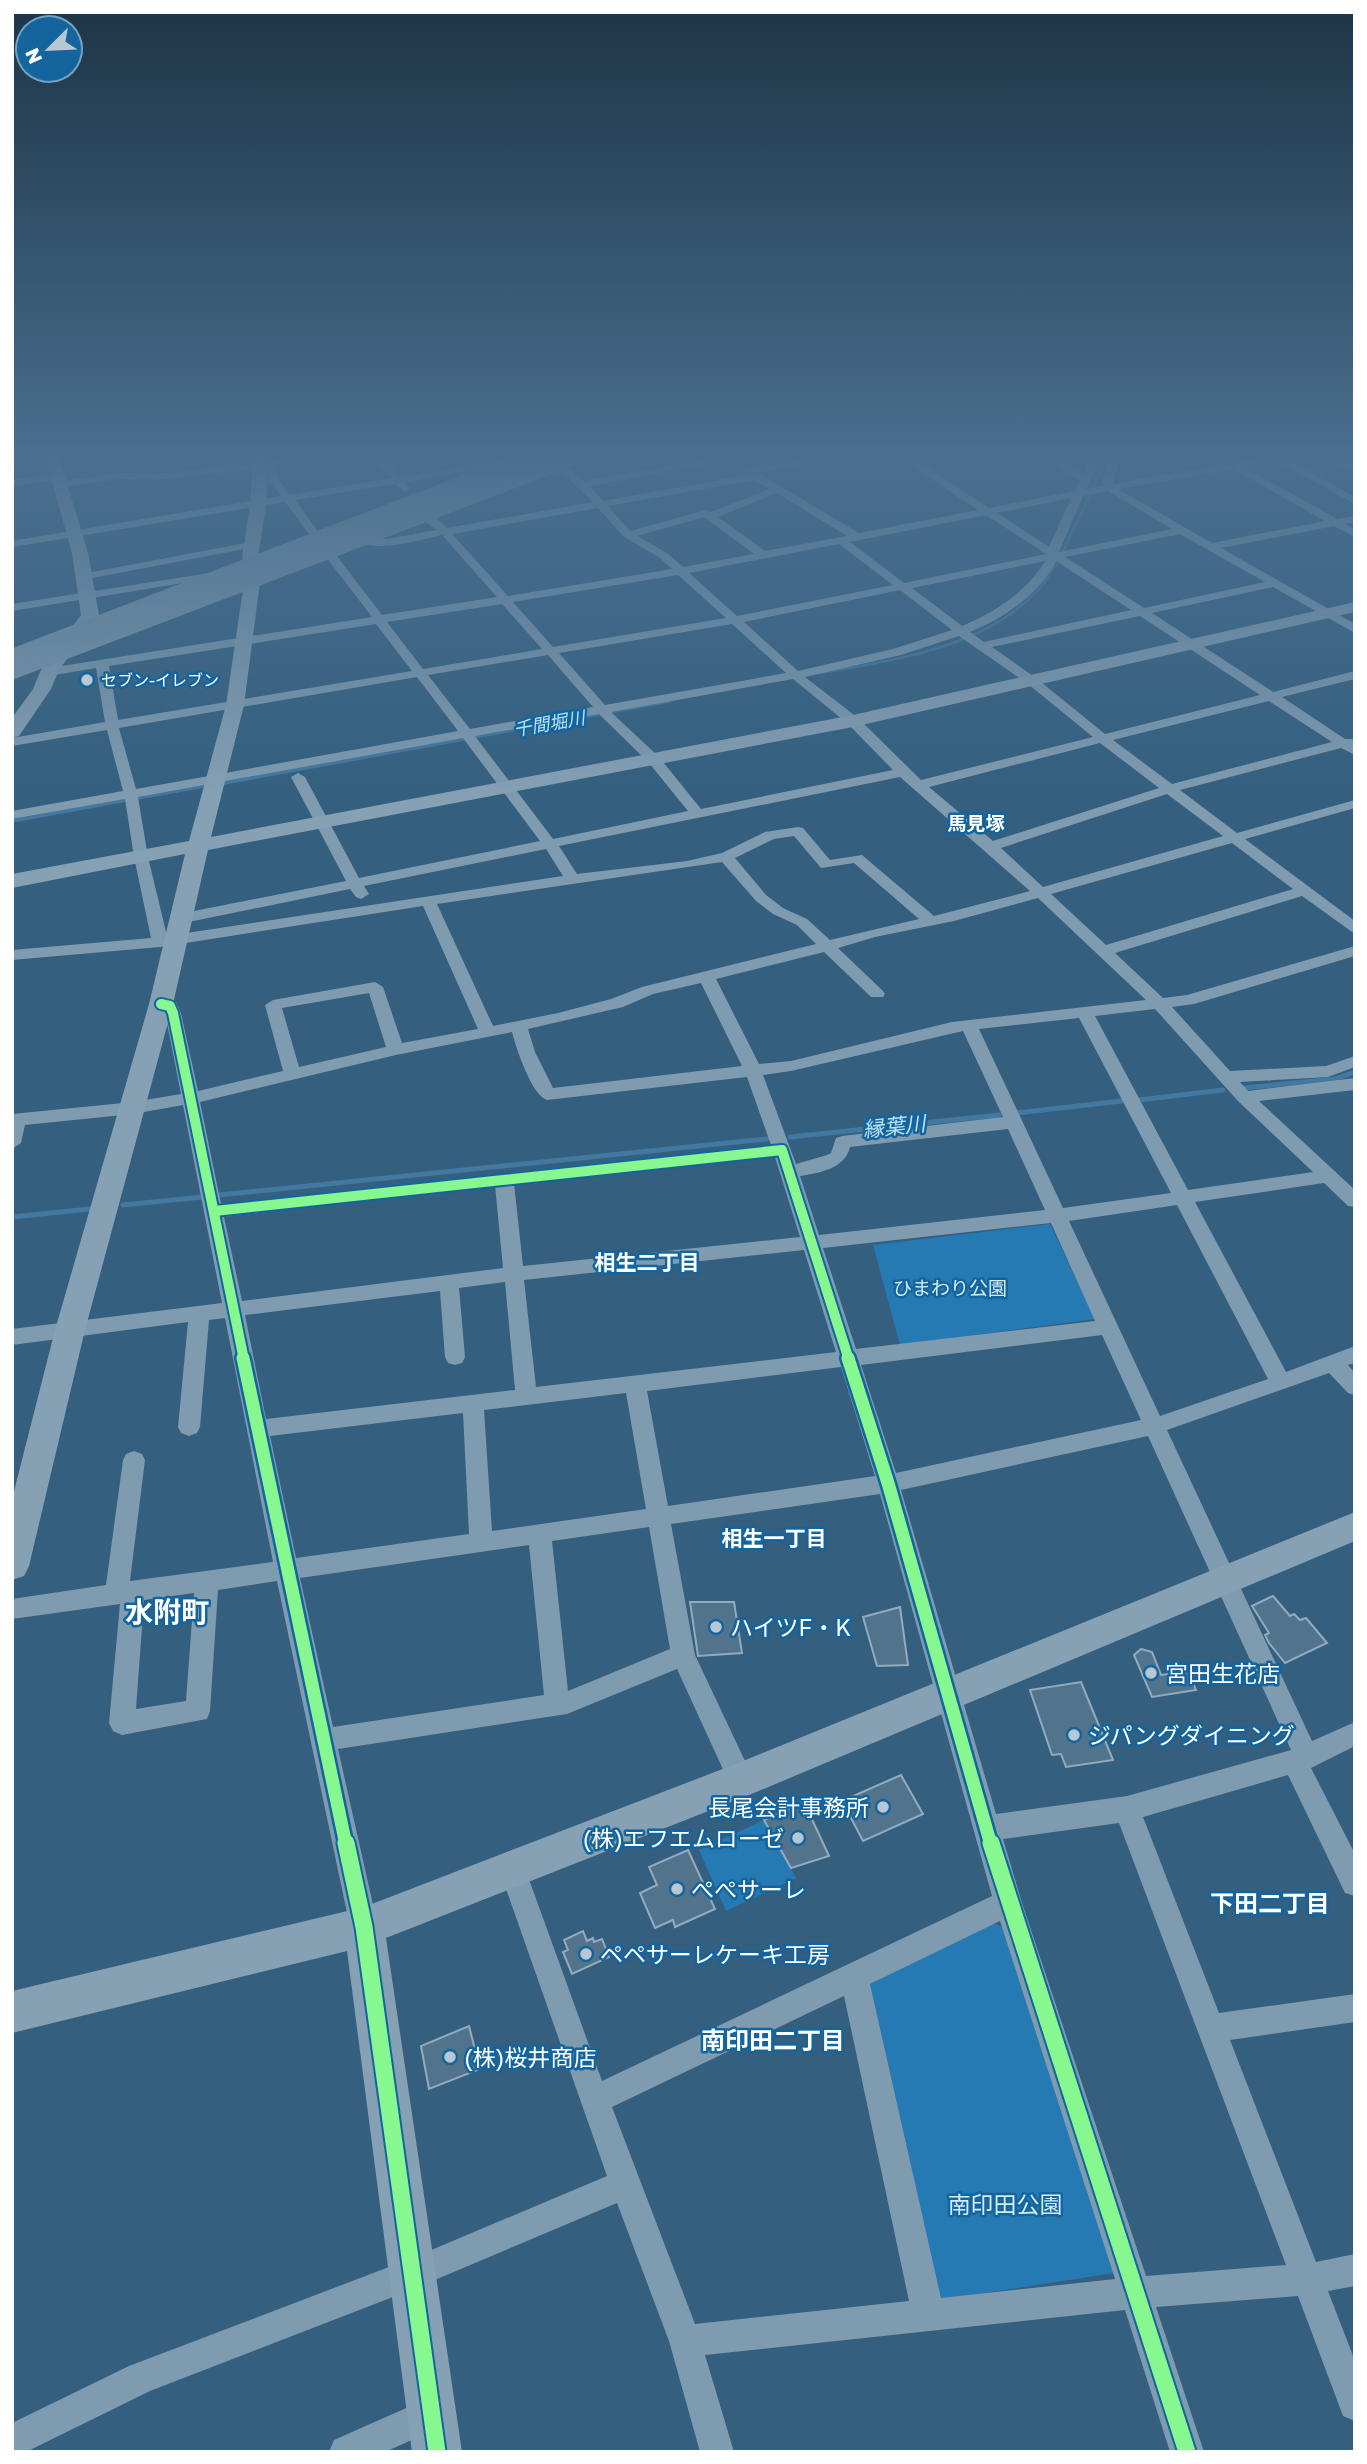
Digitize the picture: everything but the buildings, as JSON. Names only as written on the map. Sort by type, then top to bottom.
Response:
[{"type":"highway","points":[[12,658],[244,568]]},
{"type":"highway","points":[[12,658],[245,568]]},
{"type":"highway","points":[[12,673],[63,654],[245,568]]},
{"type":"highway","points":[[12,673],[45,680]]},
{"type":"street","points":[[12,732],[90,615],[85,568]]},
{"type":"street","points":[[87,576],[198,568]]},
{"type":"street","points":[[12,1566],[70,1330],[161,1004],[171,934],[198,846],[235,705],[253,568]]},
{"type":"street","points":[[341,568],[508,788],[573,879]]},
{"type":"street","points":[[477,568],[605,713],[654,760],[698,815]]},
{"type":"street","points":[[678,568],[798,678],[853,721],[903,772],[991,846],[1104,951],[1159,1003],[1244,1097],[1355,1201]]},
{"type":"street","points":[[45,680],[102,664],[698,568]]},
{"type":"street","points":[[878,568],[1032,681],[1103,739],[1355,929]]},
{"type":"street","points":[[12,742],[735,620],[989,568]]},
{"type":"street","points":[[969,637],[1022,595],[1046,568]]},
{"type":"street","points":[[1073,568],[1351,745]]},
{"type":"street","points":[[1251,568],[1355,629]]},
{"type":"street","points":[[12,608],[88,594],[231,574]]},
{"type":"street","points":[[12,815],[132,798],[798,678],[969,637],[1141,611],[1277,583]]},
{"type":"street","points":[[12,881],[853,721],[1355,607]]},
{"type":"street","points":[[102,664],[112,726],[132,798],[141,857],[171,934]]},
{"type":"street","points":[[919,785],[1355,676]]},
{"type":"street","points":[[991,846],[1169,789],[1351,745]]},
{"type":"street","points":[[171,934],[356,882],[903,772]]},
{"type":"street","points":[[298,777],[370,910]]},
{"type":"street","points":[[12,1143],[15,1120],[133,1108],[191,1098],[396,1050],[606,1006],[648,990],[872,933],[931,922],[1355,804]]},
{"type":"street","points":[[12,954],[370,910],[573,879],[687,865],[726,857],[771,835],[798,831],[826,865],[857,858],[931,922]]},
{"type":"street","points":[[726,857],[761,898],[778,911],[802,922],[877,994]]},
{"type":"street","points":[[1104,951],[1304,891]]},
{"type":"street","points":[[428,901],[488,1032]]},
{"type":"street","points":[[519,1026],[526,1052],[547,1094],[816,1061],[917,1035],[969,1025],[1188,1000],[1355,951]]},
{"type":"street","points":[[706,976],[753,1070],[786,1161],[846,1359],[888,1483],[1008,1903],[1184,2451]]},
{"type":"street","points":[[292,1074],[273,1005],[374,987],[396,1050]]},
{"type":"street","points":[[161,1004],[170,1006],[173,1013],[286,1569],[364,1927],[434,2433],[346,2452]]},
{"type":"street","points":[[1084,1011],[1281,1383]]},
{"type":"street","points":[[969,1025],[1226,1579],[1355,1883]]},
{"type":"street","points":[[1226,1077],[1328,1071],[1355,1061]]},
{"type":"street","points":[[1244,1097],[1355,1084]]},
{"type":"street","points":[[215,1211],[503,1178],[786,1161],[814,1168],[839,1157],[842,1142],[1014,1122]]},
{"type":"street","points":[[12,1337],[514,1273],[1056,1216],[1328,1176]]},
{"type":"street","points":[[503,1178],[526,1398]]},
{"type":"street","points":[[449,1282],[455,1357]]},
{"type":"street","points":[[189,1427],[199,1314]]},
{"type":"street","points":[[258,1429],[1109,1327]]},
{"type":"street","points":[[12,1609],[888,1483],[1155,1426],[1281,1383],[1355,1354]]},
{"type":"street","points":[[1333,1363],[1355,1387]]},
{"type":"street","points":[[635,1385],[684,1655],[741,1780]]},
{"type":"street","points":[[473,1405],[481,1543]]},
{"type":"street","points":[[134,1460],[125,1591],[122,1723],[198,1711],[207,1580]]},
{"type":"street","points":[[12,2012],[364,1927],[741,1780],[1355,1526]]},
{"type":"street","points":[[540,1535],[557,1704]]},
{"type":"street","points":[[322,1740],[557,1704],[684,1655]]},
{"type":"street","points":[[986,1828],[1127,1809],[1301,1759],[1355,1734]]},
{"type":"street","points":[[1127,1809],[1355,2404]]},
{"type":"street","points":[[512,1869],[594,2100],[685,2341],[717,2452]]},
{"type":"street","points":[[594,2100],[1008,1903]]},
{"type":"street","points":[[854,1977],[929,2317]]},
{"type":"street","points":[[1212,2028],[1355,2008]]},
{"type":"street","points":[[12,2441],[141,2378],[411,2274],[626,2183]]},
{"type":"street","points":[[685,2341],[1135,2293],[1308,2279],[1355,2270]]},
{"type":"green space","name":"ひまわり公園","points":[[1050,1224],[1095,1319],[900,1345],[873,1245]]},
{"type":"green space","points":[[764,1820],[796,1878],[726,1911],[699,1850]]},
{"type":"green space","name":"南印田公園","points":[[993,1923],[1003,1927],[1114,2273],[941,2300],[870,1984]]},
{"type":"waterway","name":"千間堀川","points":[[821,673],[878,663],[937,648],[992,626],[1016,610],[1041,587],[1053,568]]},
{"type":"waterway","name":"千間堀川","points":[[219,784],[670,701]]},
{"type":"waterway","name":"千間堀川","points":[[12,821],[209,785]]},
{"type":"waterway","name":"縁葉川","points":[[1243,1088],[1335,1079],[1355,1072]]},
{"type":"waterway","name":"縁葉川","points":[[1139,1100],[1223,1090]]},
{"type":"waterway","name":"縁葉川","points":[[1017,1113],[1121,1101]]},
{"type":"waterway","name":"縁葉川","points":[[790,1137],[999,1115]]},
{"type":"waterway","name":"縁葉川","points":[[219,1195],[767,1139]]},
{"type":"waterway","name":"縁葉川","points":[[123,1205],[202,1197]]},
{"type":"waterway","name":"縁葉川","points":[[12,1217],[90,1209]]},
{"type":"cycle path","points":[[161,1004],[170,1006],[173,1013],[291,1593],[364,1927],[437,2452]]},
{"type":"cycle path","points":[[215,1211],[782,1150],[888,1483],[1008,1903],[1187,2452]]},
{"type":"place","name":"セブン-イレブン","points":[[87,680]]},
{"type":"place","name":"ハイツF・K","points":[[716,1627]]},
{"type":"place","name":"宮田生花店","points":[[1151,1673]]},
{"type":"place","name":"ジパングダイニング","points":[[1074,1735]]},
{"type":"place","name":"長尾会計事務所","points":[[883,1807]]},
{"type":"place","name":"(株)エフエムローゼ","points":[[798,1838]]},
{"type":"place","name":"ぺぺサーレ","points":[[677,1889]]},
{"type":"place","name":"ペペサーレケーキ工房","points":[[586,1954]]},
{"type":"place","name":"(株)桜井商店","points":[[450,2057]]},
{"type":"district","name":"馬見塚","points":[[976,822]]},
{"type":"district","name":"相生二丁目","points":[[647,1262]]},
{"type":"district","name":"相生一丁目","points":[[774,1538]]},
{"type":"district","name":"水附町","points":[[167,1611]]},
{"type":"district","name":"下田二丁目","points":[[1270,1902]]},
{"type":"district","name":"南印田二丁目","points":[[773,2039]]}]
